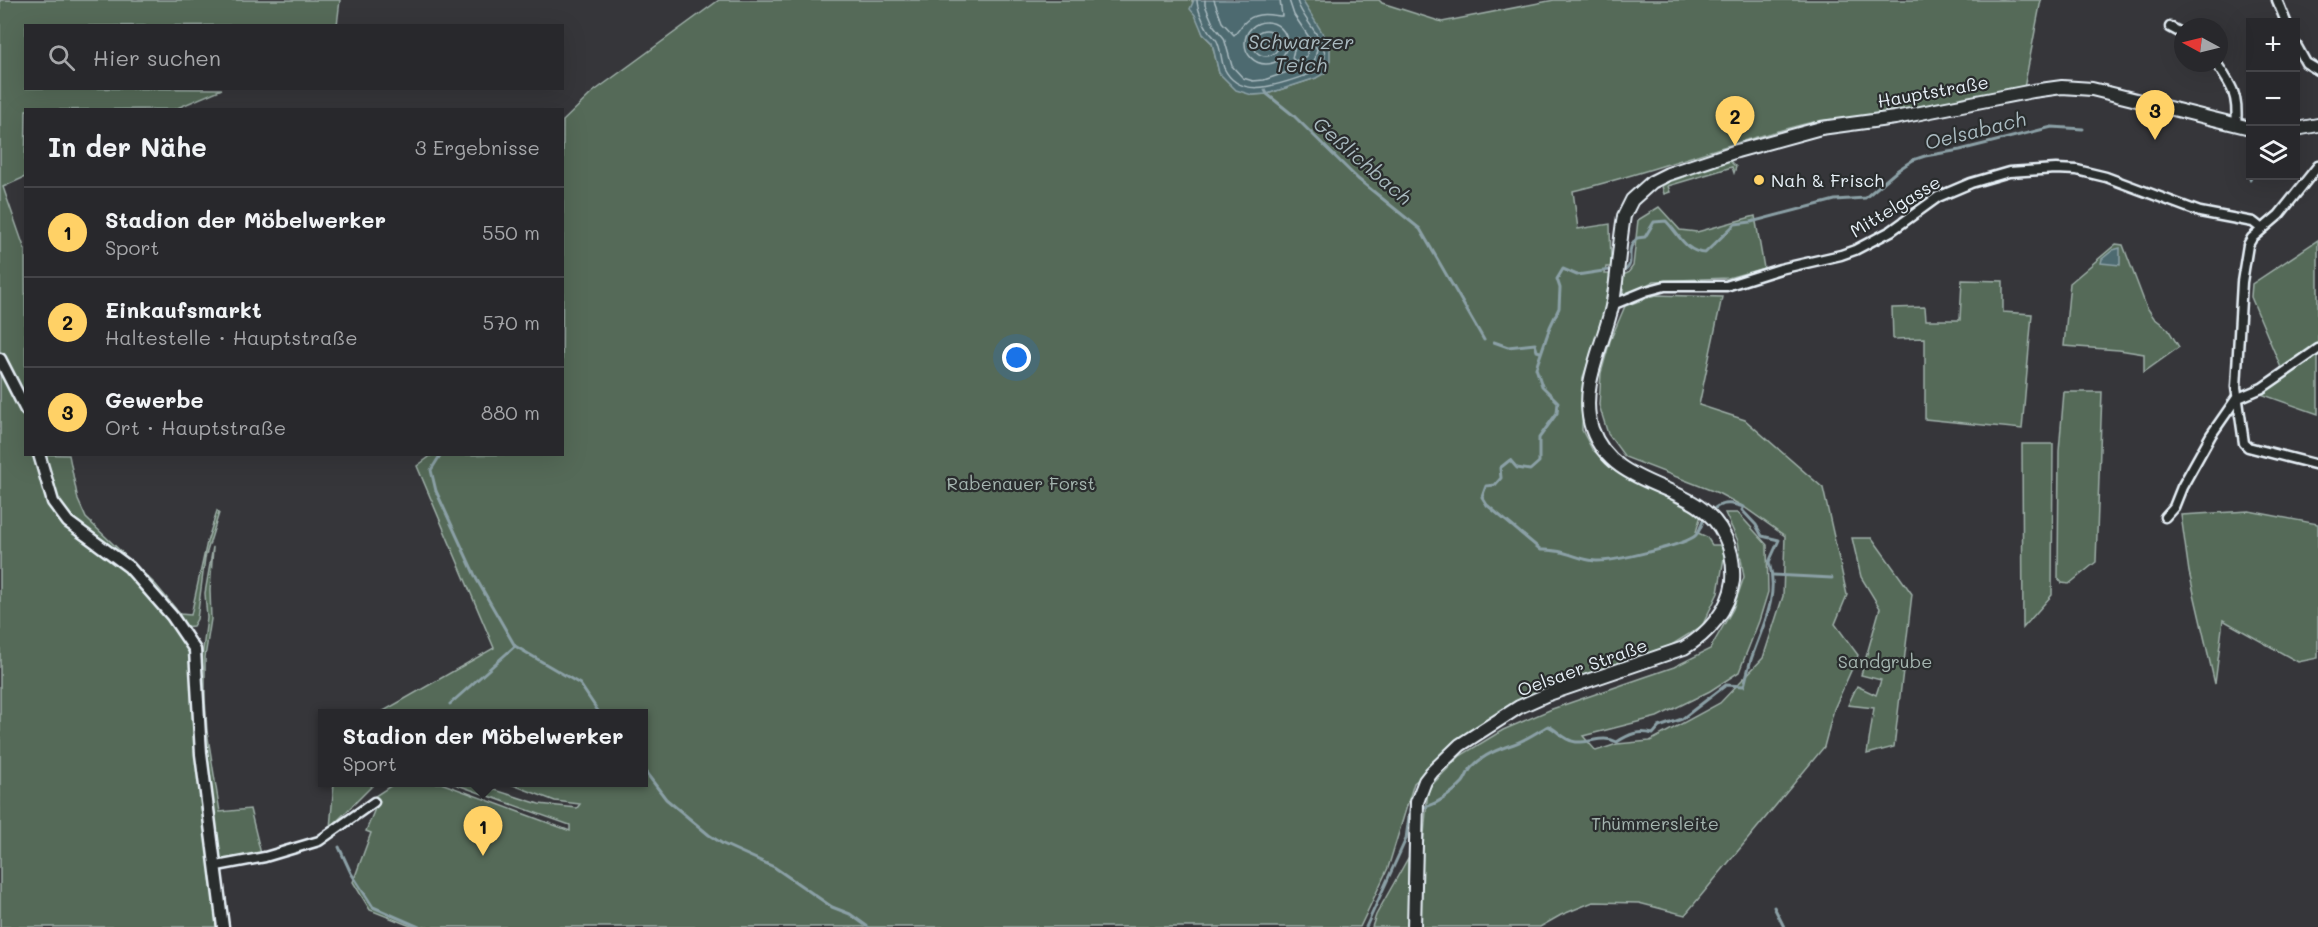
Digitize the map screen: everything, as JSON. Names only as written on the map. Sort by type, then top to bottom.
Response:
[{"type":"main road","name":"Hauptstraße","points":[[1612,305],[1624,216],[1628,205],[1642,190],[1668,174],[1706,160],[1821,128],[1895,118],[2062,87],[2092,89],[2246,127]]},
{"type":"main road","points":[[2300,128],[2318,125]]},
{"type":"main road","name":"Oelsaer Straße","points":[[1414,927],[1417,807],[1425,781],[1439,765],[1460,745],[1519,707],[1546,695],[1671,654],[1698,640],[1721,615],[1732,588],[1733,558],[1723,532],[1709,513],[1688,499],[1638,478],[1616,464],[1598,442],[1592,428],[1588,392],[1612,305]]},
{"type":"street","points":[[2277,0],[2284,18]]},
{"type":"street","points":[[2170,27],[2174,29]]},
{"type":"street","points":[[2300,53],[2306,63],[2318,70]]},
{"type":"street","points":[[2222,72],[2235,92],[2238,108],[2236,125]]},
{"type":"street","points":[[2318,166],[2279,215],[2248,244],[2242,282],[2236,399],[2244,443],[2248,447],[2318,465]]},
{"type":"street","name":"Mittelgasse","points":[[1612,305],[1665,286],[1726,286],[1780,269],[1841,255],[1891,231],[1938,197],[1971,183],[2009,172],[2040,168],[2077,170],[2106,177],[2200,212],[2253,222],[2262,229]]},
{"type":"street","points":[[2165,517],[2174,507],[2182,487],[2211,435],[2236,399],[2262,388],[2318,349]]},
{"type":"street","points":[[0,358],[24,406]]},
{"type":"street","points":[[40,456],[52,502],[68,522],[129,567],[172,616],[195,650],[201,754],[223,927]]},
{"type":"street","points":[[217,866],[265,857],[319,841],[374,802]]},
{"type":"green space","points":[[0,0],[340,0],[337,24],[24,24],[24,90],[220,90],[177,108],[24,108],[24,177],[3,187],[24,247],[24,456],[69,456],[78,500],[86,518],[156,585],[180,614],[191,615],[207,542],[217,511],[219,513],[205,558],[197,619],[193,626],[184,627],[195,650],[210,814],[214,811],[202,707],[201,665],[207,618],[205,593],[213,547],[210,590],[211,619],[205,657],[207,731],[220,812],[250,809],[261,854],[224,863],[219,860],[215,814],[210,815],[220,927],[0,927]]},
{"type":"green space","name":"Rabenauer Forst","points":[[719,0],[1194,0],[1192,1],[1203,34],[1212,43],[1219,73],[1252,95],[1267,94],[1316,78],[1307,10],[1302,0],[1379,0],[1382,3],[1442,22],[1554,0],[2041,0],[2024,88],[1890,115],[1809,123],[1573,191],[1578,229],[1610,224],[1611,267],[1606,267],[1605,274],[1610,274],[1602,325],[1583,377],[1582,430],[1592,449],[1620,474],[1701,515],[1696,532],[1707,537],[1712,545],[1719,545],[1725,552],[1718,593],[1702,626],[1657,654],[1527,697],[1468,736],[1414,783],[1388,868],[1360,927],[413,927],[370,910],[353,882],[371,833],[366,831],[376,806],[372,798],[389,787],[452,787],[570,831],[570,825],[463,787],[487,787],[539,804],[577,808],[580,804],[555,801],[518,787],[648,787],[648,709],[387,709],[494,648],[417,466],[431,456],[564,456],[564,120],[593,92]]},
{"type":"green space","points":[[1730,161],[1736,167],[1734,173],[1732,167],[1668,186],[1670,192],[1664,194],[1662,186],[1669,182]]},
{"type":"green space","points":[[1659,207],[1680,230],[1697,232],[1755,216],[1764,268],[1728,278],[1654,281],[1623,298],[1623,275],[1628,273],[1633,266],[1638,220]]},
{"type":"green space","points":[[2318,240],[2318,346],[2314,349],[2318,355],[2318,414],[2261,394],[2282,370],[2251,297],[2252,284]]},
{"type":"green space","points":[[2116,244],[2123,245],[2146,306],[2154,318],[2168,329],[2179,347],[2144,372],[2144,354],[2064,346],[2070,283]]},
{"type":"green space","points":[[1962,280],[2003,281],[2003,312],[2032,314],[2022,429],[1925,419],[1925,338],[1893,339],[1892,308],[1925,307],[1926,320],[1960,320]]},
{"type":"green space","name":"Thümmersleite","points":[[1656,295],[1722,297],[1699,405],[1745,420],[1823,488],[1847,595],[1835,624],[1858,655],[1834,709],[1824,747],[1685,915],[1639,903],[1593,902],[1561,915],[1540,927],[1420,927],[1418,903],[1428,789],[1460,756],[1503,730],[1552,709],[1674,667],[1710,649],[1733,609],[1744,577],[1738,541],[1725,513],[1738,513],[1767,545],[1768,592],[1739,672],[1710,691],[1657,717],[1583,736],[1596,751],[1617,744],[1650,741],[1720,703],[1763,658],[1783,596],[1785,536],[1744,507],[1718,493],[1625,457],[1608,434],[1599,405],[1601,373],[1610,341],[1625,306]]},
{"type":"green space","points":[[2064,392],[2102,392],[2096,562],[2069,584],[2062,583],[2058,578],[2059,451]]},
{"type":"green space","points":[[2022,444],[2053,444],[2052,595],[2023,628]]},
{"type":"green space","points":[[2249,511],[2318,524],[2318,658],[2298,662],[2223,620],[2215,684],[2189,572],[2181,515]]},
{"type":"green space","name":"Sandgrube","points":[[1852,538],[1872,538],[1912,594],[1894,747],[1867,754],[1874,708],[1848,705],[1857,686],[1876,695],[1881,680],[1861,675],[1880,608],[1861,577]]},
{"type":"green space","points":[[334,787],[371,787],[330,828]]},
{"type":"green space","points":[[1408,858],[1408,927],[1372,927],[1376,915]]},
{"type":"water","name":"Schwarzer Teich","points":[[1194,0],[1302,0],[1330,45],[1330,61],[1325,73],[1267,94],[1252,95],[1236,90],[1219,73],[1212,43],[1203,34],[1190,9]]},
{"type":"water","points":[[2120,248],[2120,265],[2101,263],[2102,259],[2113,250]]},
{"type":"waterway","name":"Geßlichbach","points":[[1265,90],[1358,179],[1420,229],[1484,340]]},
{"type":"waterway","name":"Oelsabach","points":[[1624,271],[1630,263],[1632,245],[1637,238],[1645,237],[1654,222],[1666,221],[1687,246],[1705,253],[1735,224],[1835,200],[1865,198],[1898,170],[1913,160],[1925,156],[1960,150],[2052,127],[2083,129]]},
{"type":"waterway","name":"Oelsabach","points":[[1610,270],[1577,275],[1563,269],[1557,279],[1560,288],[1559,308],[1536,368],[1542,386],[1558,402],[1557,413],[1539,438],[1539,462],[1530,470],[1517,468],[1510,460],[1500,468],[1501,478],[1495,485],[1486,486],[1482,497],[1487,505],[1541,550],[1557,551],[1596,561],[1648,552],[1690,539],[1696,535],[1704,518]]},
{"type":"waterway","points":[[1494,342],[1508,347],[1535,344],[1537,351],[1540,352]]},
{"type":"waterway","points":[[440,456],[431,470],[436,491],[477,580],[515,646],[580,684],[597,709]]},
{"type":"waterway","name":"Oelsabach","points":[[1420,808],[1438,802],[1454,790],[1482,758],[1548,726],[1565,738],[1576,742],[1602,739],[1617,742],[1634,734],[1643,732],[1653,734],[1659,727],[1682,719],[1726,685],[1744,686],[1769,609],[1772,586],[1769,562],[1779,540],[1762,536],[1756,525],[1742,510],[1744,507],[1725,504],[1715,508]]},
{"type":"waterway","points":[[1773,575],[1832,578]]},
{"type":"waterway","points":[[450,704],[515,646]]},
{"type":"waterway","points":[[648,775],[666,799],[709,835],[723,844],[774,867],[832,907],[850,914],[868,927]]},
{"type":"waterway","name":"Oelsabach","points":[[1366,927],[1406,839],[1410,809],[1413,809]]},
{"type":"waterway","points":[[339,847],[351,873],[373,907],[419,927]]},
{"type":"waterway","points":[[1774,907],[1784,927]]},
{"type":"place","name":"Gewerbe","points":[[2155,140]]},
{"type":"place","name":"Einkaufsmarkt","points":[[1735,146]]},
{"type":"place","name":"Nah & Frisch","points":[[1759,180]]},
{"type":"place","name":"Stadion der Möbelwerker","points":[[483,856]]}]
